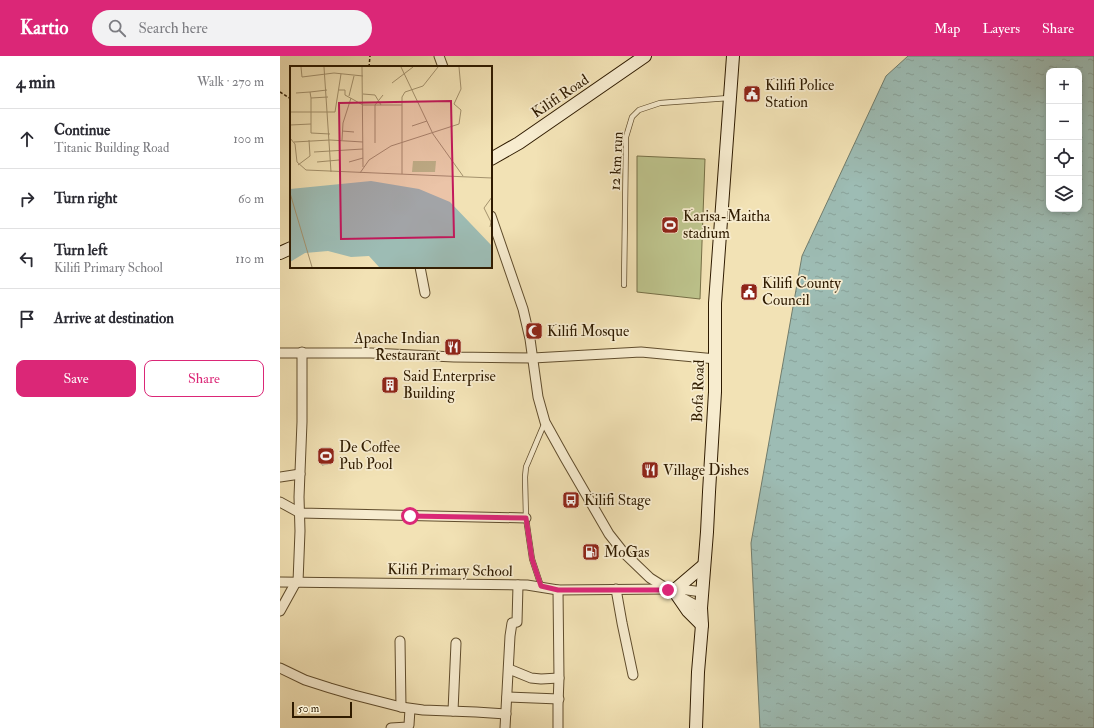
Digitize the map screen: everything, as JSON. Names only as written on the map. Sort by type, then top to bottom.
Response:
[{"type":"street","points":[[439,56],[443,66]]},
{"type":"street","name":"Kilifi Road","points":[[492,157],[518,143],[645,56]]},
{"type":"street","name":"Bofa Road","points":[[696,728],[698,672],[702,625],[701,608],[715,392],[715,303],[733,56]]},
{"type":"street","points":[[492,219],[523,309],[530,339],[538,397],[545,422],[609,534],[624,553],[650,578],[701,608]]},
{"type":"street","points":[[280,253],[290,248]]},
{"type":"street","points":[[420,268],[425,293]]},
{"type":"street","points":[[280,611],[297,582],[302,422],[302,352]]},
{"type":"street","points":[[280,353],[371,353],[454,357],[533,358],[641,352],[716,359]]},
{"type":"street","points":[[280,477],[300,474]]},
{"type":"street","points":[[280,502],[300,513],[526,518]]},
{"type":"street","points":[[671,590],[704,565]]},
{"type":"street","name":"Kilifi Primary School","points":[[280,582],[527,585],[541,586],[558,590],[616,589],[702,592]]},
{"type":"street","points":[[505,728],[508,654],[512,623],[517,622],[518,585]]},
{"type":"street","points":[[616,589],[633,675]]},
{"type":"street","points":[[558,590],[558,728]]},
{"type":"street","points":[[671,590],[702,625]]},
{"type":"street","points":[[391,728],[408,727],[409,725],[405,708],[400,641]]},
{"type":"street","points":[[453,711],[456,644]]},
{"type":"street","points":[[280,668],[305,680],[354,695],[405,708],[506,714]]},
{"type":"street","points":[[508,669],[530,678],[559,678]]},
{"type":"street","points":[[507,697],[559,699]]},
{"type":"lane","name":"12 km run","points":[[624,284],[626,137],[632,117],[638,110],[660,103],[730,97]]},
{"type":"lane","points":[[541,586],[532,559],[526,518],[526,467],[545,422]]},
{"type":"path","points":[[369,66],[370,56]]},
{"type":"path","points":[[280,92],[290,98]]},
{"type":"green space","name":"Karisa-Maitha stadium","points":[[637,156],[705,159],[700,299],[637,292]]},
{"type":"water","points":[[908,56],[1094,56],[1094,728],[760,728],[751,543],[802,256],[886,76]]},
{"type":"water","name":"De Coffee Pub Pool","points":[[322,448],[330,448],[328,464],[322,465]]},
{"type":"place","name":"Kilifi Police Station","points":[[752,94]]},
{"type":"place","name":"Karisa-Maitha stadium","points":[[670,225]]},
{"type":"place","name":"Kilifi County Council","points":[[749,292]]},
{"type":"place","name":"Kilifi Mosque","points":[[534,331]]},
{"type":"place","name":"Apache Indian Restaurant","points":[[453,347]]},
{"type":"place","name":"Said Enterprise Building","points":[[390,385]]},
{"type":"place","name":"De Coffee Pub Pool","points":[[326,456]]},
{"type":"place","name":"Village Dishes","points":[[650,470]]},
{"type":"place","name":"Kilifi Stage","points":[[571,500]]},
{"type":"place","name":"MoGas","points":[[591,552]]},
{"type":"route","points":[[410,516],[526,518],[532,559],[541,586],[558,590],[668,590]]}]
